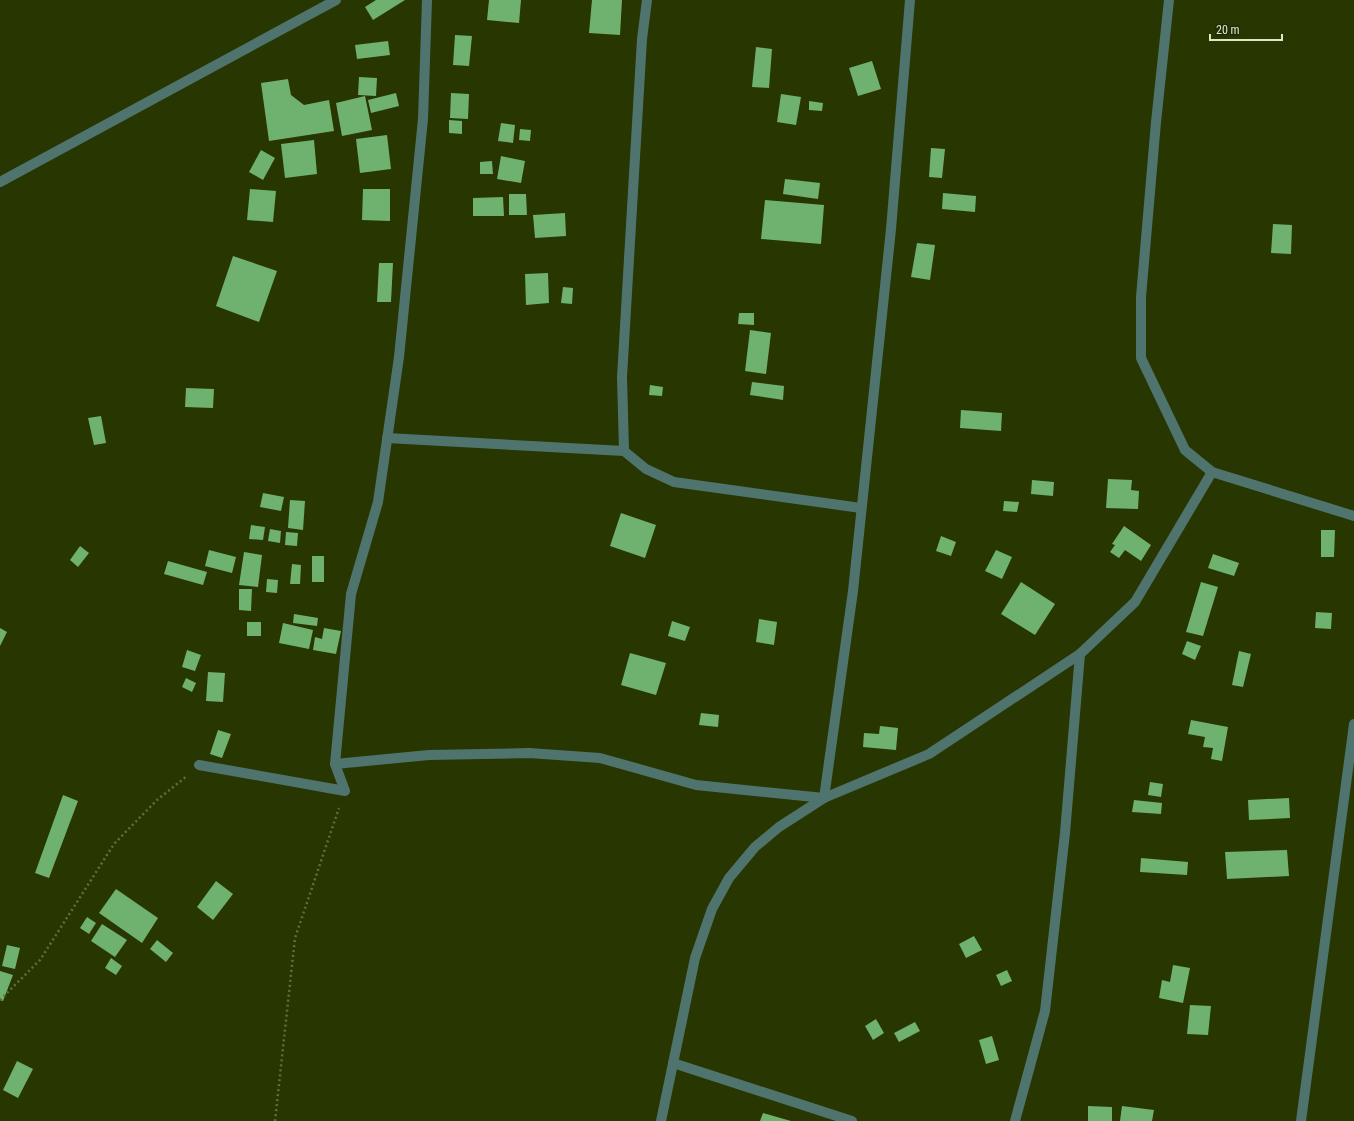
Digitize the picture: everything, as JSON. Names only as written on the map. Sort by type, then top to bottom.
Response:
[{"type":"street","points":[[0,182],[336,0]]},
{"type":"street","points":[[345,791],[335,764],[351,594],[378,502],[400,349],[423,119],[427,0]]},
{"type":"street","points":[[624,451],[623,369],[642,39],[647,0]]},
{"type":"street","points":[[824,798],[853,591],[891,229],[910,0]]},
{"type":"street","points":[[1169,0],[1156,122],[1141,298],[1141,358],[1185,450],[1212,472],[1354,516]]},
{"type":"street","points":[[387,438],[624,451],[646,470],[674,482],[861,508]]},
{"type":"street","points":[[661,1121],[695,958],[712,909],[729,878],[755,847],[779,827],[824,798],[928,754],[1080,654],[1135,602],[1212,472]]},
{"type":"street","points":[[1016,1121],[1045,1011],[1065,833],[1080,654]]},
{"type":"street","points":[[1301,1121],[1354,724]]},
{"type":"street","points":[[335,764],[429,755],[529,753],[576,756],[600,758],[696,786],[824,798]]},
{"type":"street","points":[[200,765],[345,791]]},
{"type":"street","points":[[673,1063],[852,1121]]},
{"type":"path","points":[[0,1000],[40,960],[114,844],[157,800],[200,765]]},
{"type":"path","points":[[275,1121],[295,938],[345,791]]},
{"type":"building","points":[[376,0],[405,0],[373,20],[365,7]]},
{"type":"building","points":[[489,0],[521,0],[519,23],[487,20]]},
{"type":"building","points":[[592,0],[622,0],[620,35],[589,33]]},
{"type":"building","points":[[455,35],[472,36],[469,66],[453,65]]},
{"type":"building","points":[[388,41],[390,55],[357,59],[355,45]]},
{"type":"building","points":[[756,47],[772,49],[769,88],[752,87]]},
{"type":"building","points":[[872,61],[881,89],[858,96],[849,68]]},
{"type":"building","points":[[359,77],[377,78],[376,96],[358,95]]},
{"type":"building","points":[[288,79],[291,95],[304,105],[329,100],[334,131],[269,141],[261,83]]},
{"type":"building","points":[[396,93],[399,106],[371,113],[368,100]]},
{"type":"building","points":[[451,93],[469,94],[468,119],[450,118]]},
{"type":"building","points":[[781,94],[801,97],[796,125],[777,122]]},
{"type":"building","points":[[365,96],[372,130],[342,136],[336,103]]},
{"type":"building","points":[[809,101],[823,103],[822,111],[809,110]]},
{"type":"building","points":[[449,120],[462,121],[462,134],[449,133]]},
{"type":"building","points":[[501,123],[515,125],[513,143],[498,141]]},
{"type":"building","points":[[520,129],[531,130],[530,141],[519,140]]},
{"type":"building","points":[[387,135],[391,169],[360,173],[356,139]]},
{"type":"building","points":[[314,140],[317,174],[285,178],[281,144]]},
{"type":"building","points":[[931,148],[945,149],[942,178],[929,177]]},
{"type":"building","points":[[261,150],[275,158],[263,180],[249,172]]},
{"type":"building","points":[[501,156],[525,161],[521,183],[497,179]]},
{"type":"building","points":[[492,161],[493,174],[480,174],[480,162]]},
{"type":"building","points":[[785,179],[820,183],[818,199],[783,194]]},
{"type":"building","points":[[250,189],[276,191],[273,222],[247,220]]},
{"type":"building","points":[[363,189],[390,189],[390,221],[362,220]]},
{"type":"building","points":[[943,193],[976,196],[975,212],[942,209]]},
{"type":"building","points":[[509,194],[526,194],[527,215],[509,215]]},
{"type":"building","points":[[503,197],[504,216],[473,216],[473,198]]},
{"type":"building","points":[[765,200],[824,205],[821,244],[761,239]]},
{"type":"building","points":[[565,213],[566,236],[535,238],[533,215]]},
{"type":"building","points":[[1273,224],[1292,225],[1291,254],[1271,253]]},
{"type":"building","points":[[917,243],[935,245],[930,280],[911,277]]},
{"type":"building","points":[[233,256],[277,271],[259,322],[216,306]]},
{"type":"building","points":[[379,263],[393,263],[391,302],[377,302]]},
{"type":"building","points":[[548,273],[549,303],[526,305],[525,274]]},
{"type":"building","points":[[563,287],[573,288],[572,304],[561,303]]},
{"type":"building","points":[[739,313],[754,313],[754,325],[738,324]]},
{"type":"building","points":[[750,330],[771,333],[766,374],[745,371]]},
{"type":"building","points":[[752,382],[784,386],[783,400],[750,395]]},
{"type":"building","points":[[650,385],[663,387],[662,396],[649,395]]},
{"type":"building","points":[[186,388],[214,389],[213,408],[185,407]]},
{"type":"building","points":[[961,410],[1002,413],[1001,431],[960,428]]},
{"type":"building","points":[[101,416],[106,443],[94,445],[88,418]]},
{"type":"building","points":[[1108,479],[1132,480],[1131,490],[1139,491],[1138,509],[1106,508]]},
{"type":"building","points":[[1032,480],[1054,482],[1053,496],[1031,494]]},
{"type":"building","points":[[263,493],[284,497],[281,511],[260,507]]},
{"type":"building","points":[[290,500],[305,501],[303,530],[288,528]]},
{"type":"building","points":[[1004,501],[1019,502],[1017,512],[1003,511]]},
{"type":"building","points":[[621,513],[656,525],[645,558],[610,546]]},
{"type":"building","points":[[251,525],[265,527],[263,540],[249,539]]},
{"type":"building","points":[[1124,526],[1151,545],[1141,561],[1125,550],[1119,558],[1110,552],[1115,545],[1112,544]]},
{"type":"building","points":[[270,529],[281,531],[280,543],[268,541]]},
{"type":"building","points":[[1321,530],[1335,530],[1334,557],[1321,557]]},
{"type":"building","points":[[286,532],[298,533],[297,546],[285,545]]},
{"type":"building","points":[[941,536],[956,542],[951,556],[936,551]]},
{"type":"building","points":[[80,546],[89,553],[78,567],[70,560]]},
{"type":"building","points":[[209,550],[236,557],[232,573],[205,566]]},
{"type":"building","points":[[996,550],[1012,557],[1002,579],[985,571]]},
{"type":"building","points":[[244,552],[262,555],[258,587],[239,585]]},
{"type":"building","points":[[1213,554],[1239,563],[1234,576],[1208,568]]},
{"type":"building","points":[[312,556],[324,556],[324,582],[312,582]]},
{"type":"building","points":[[168,561],[207,572],[203,585],[164,574]]},
{"type":"building","points":[[292,564],[301,565],[300,584],[290,584]]},
{"type":"building","points":[[267,579],[278,580],[277,593],[266,592]]},
{"type":"building","points":[[1021,582],[1055,604],[1035,635],[1001,614]]},
{"type":"building","points":[[1201,582],[1218,587],[1203,636],[1186,632]]},
{"type":"building","points":[[239,589],[252,589],[251,611],[239,610]]},
{"type":"building","points":[[1316,612],[1332,613],[1331,629],[1315,628]]},
{"type":"building","points":[[294,614],[318,618],[317,626],[293,623]]},
{"type":"building","points":[[759,619],[777,622],[774,645],[756,642]]},
{"type":"building","points":[[672,621],[690,627],[685,641],[668,636]]},
{"type":"building","points":[[247,622],[261,622],[261,636],[247,636]]},
{"type":"building","points":[[283,623],[313,630],[309,649],[279,643]]},
{"type":"building","points":[[0,628],[7,632],[0,646]]},
{"type":"building","points":[[324,628],[341,631],[336,654],[313,650],[315,637],[322,639]]},
{"type":"building","points":[[1187,641],[1201,646],[1195,660],[1182,654]]},
{"type":"building","points":[[187,650],[201,655],[195,671],[182,667]]},
{"type":"building","points":[[1239,651],[1251,654],[1243,687],[1232,685]]},
{"type":"building","points":[[630,653],[666,663],[656,695],[621,685]]},
{"type":"building","points":[[208,672],[225,673],[223,702],[206,701]]},
{"type":"building","points":[[186,678],[196,683],[192,692],[182,687]]},
{"type":"building","points":[[701,713],[719,715],[718,727],[699,725]]},
{"type":"building","points":[[1191,720],[1228,727],[1222,761],[1211,759],[1213,748],[1203,747],[1205,737],[1188,734]]},
{"type":"building","points":[[880,726],[898,728],[896,750],[863,747],[864,733],[879,734]]},
{"type":"building","points":[[218,730],[231,734],[222,758],[210,754]]},
{"type":"building","points":[[1150,782],[1163,784],[1161,797],[1148,795]]},
{"type":"building","points":[[63,795],[78,801],[49,878],[35,873]]},
{"type":"building","points":[[1289,798],[1290,818],[1249,820],[1248,800]]},
{"type":"building","points":[[1134,800],[1162,803],[1161,814],[1132,812]]},
{"type":"building","points":[[1287,850],[1289,876],[1227,879],[1225,852]]},
{"type":"building","points":[[1141,858],[1188,862],[1187,875],[1140,872]]},
{"type":"building","points":[[216,881],[233,894],[213,920],[197,907]]},
{"type":"building","points":[[116,889],[158,918],[142,943],[99,913]]},
{"type":"building","points":[[87,917],[96,923],[89,934],[80,928]]},
{"type":"building","points":[[102,924],[127,940],[115,957],[91,941]]},
{"type":"building","points":[[974,936],[982,950],[966,958],[959,944]]},
{"type":"building","points":[[157,940],[173,953],[166,962],[150,949]]},
{"type":"building","points":[[7,945],[20,948],[15,969],[2,966]]},
{"type":"building","points":[[111,958],[122,966],[116,975],[105,968]]},
{"type":"building","points":[[1173,965],[1190,968],[1183,1003],[1159,998],[1162,980],[1170,982]]},
{"type":"building","points":[[1007,970],[1012,981],[1001,986],[996,975]]},
{"type":"building","points":[[0,971],[13,975],[3,1001],[0,1000]]},
{"type":"building","points":[[1190,1005],[1211,1006],[1208,1035],[1187,1034]]},
{"type":"building","points":[[876,1019],[884,1033],[873,1040],[865,1026]]},
{"type":"building","points":[[915,1022],[920,1031],[899,1042],[894,1033]]},
{"type":"building","points":[[992,1036],[999,1060],[986,1064],[979,1040]]},
{"type":"building","points":[[17,1061],[33,1069],[18,1098],[3,1090]]},
{"type":"building","points":[[1088,1106],[1112,1107],[1112,1121],[1088,1121]]},
{"type":"building","points":[[1122,1106],[1154,1110],[1152,1121],[1120,1121]]},
{"type":"building","points":[[763,1113],[791,1121],[760,1121]]}]
